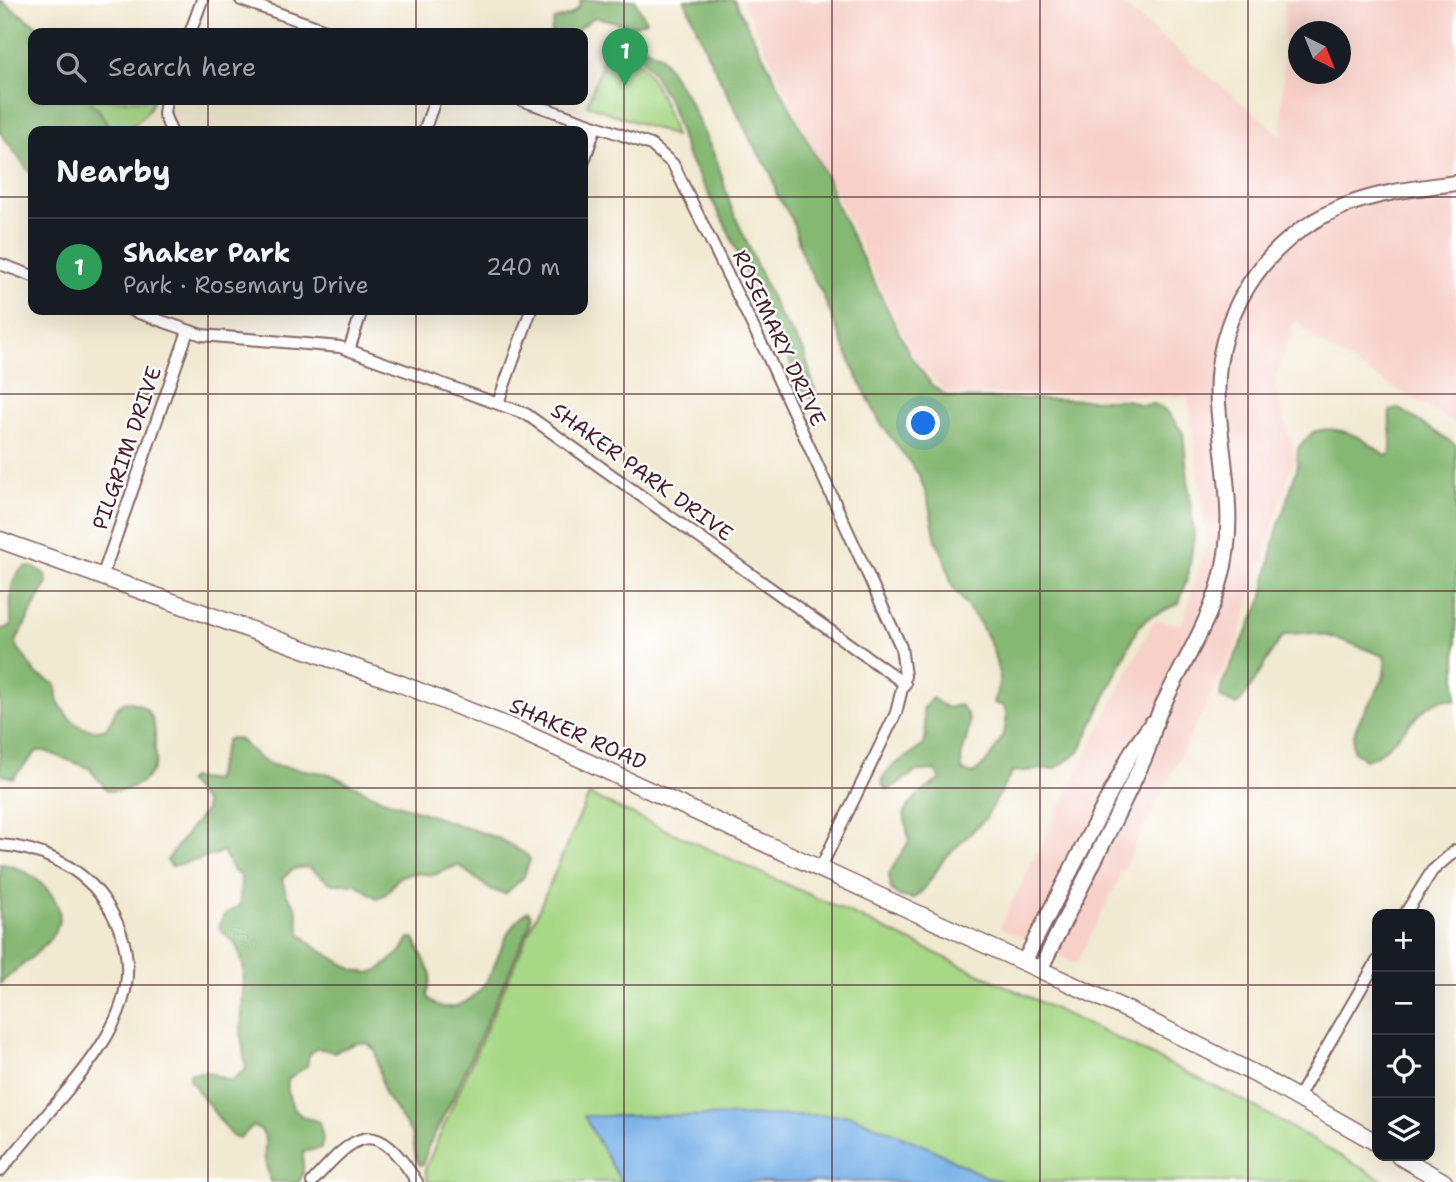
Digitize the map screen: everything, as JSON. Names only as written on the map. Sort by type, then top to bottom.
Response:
[{"type":"main road","name":"SHAKER ROAD","points":[[0,540],[468,709],[634,781],[1123,1008],[1298,1097],[1372,1140]]},
{"type":"main road","points":[[1408,1161],[1444,1182]]},
{"type":"street","points":[[192,28],[202,0]]},
{"type":"street","points":[[241,0],[320,28]]},
{"type":"street","points":[[165,105],[164,114],[169,126]]},
{"type":"street","points":[[426,126],[433,105]]},
{"type":"street","name":"ROSEMARY DRIVE","points":[[535,105],[656,147],[676,168],[769,359],[896,636],[904,661],[905,684]]},
{"type":"street","points":[[588,149],[596,126]]},
{"type":"street","points":[[1040,970],[1145,758],[1159,713],[1211,606],[1226,557],[1230,504],[1217,383],[1223,342],[1243,294],[1279,247],[1328,213],[1374,197],[1456,183]]},
{"type":"street","points":[[0,264],[28,274]]},
{"type":"street","name":"SHAKER PARK DRIVE","points":[[144,315],[188,331],[349,349],[498,403],[543,425],[905,684]]},
{"type":"street","points":[[349,349],[360,315]]},
{"type":"street","points":[[498,403],[529,315]]},
{"type":"street","name":"PILGRIM DRIVE","points":[[102,577],[188,331]]},
{"type":"street","points":[[820,869],[896,713],[905,684]]},
{"type":"street","points":[[1024,962],[1132,751],[1159,713]]},
{"type":"street","points":[[0,845],[48,856],[91,884],[118,925],[127,964],[122,1005],[109,1037],[0,1171]]},
{"type":"street","points":[[1408,909],[1432,871],[1456,850]]},
{"type":"street","points":[[1298,1097],[1372,970]]},
{"type":"street","points":[[312,1182],[339,1151],[351,1142],[364,1138],[389,1146],[417,1182]]},
{"type":"shaded area","points":[[742,0],[1117,0],[1282,136],[1284,0],[1456,0],[1456,424],[1327,348],[1295,320],[1274,383],[1295,455],[1237,643],[1076,964],[1000,927],[1154,620],[1182,625],[1207,540],[1188,397],[946,392],[917,362]]},
{"type":"green space","points":[[0,0],[40,28],[28,28],[28,105],[94,105],[109,126],[28,126],[28,170],[0,132]]},
{"type":"green space","points":[[580,0],[635,0],[646,21],[633,26],[595,17],[579,28],[552,28],[554,20],[570,15],[580,6]]},
{"type":"green space","points":[[685,0],[734,0],[830,184],[834,200],[911,357],[933,386],[947,396],[958,398],[1128,400],[1140,405],[1154,404],[1166,410],[1183,433],[1194,536],[1188,576],[1179,603],[1148,618],[1138,627],[1079,752],[1056,768],[1012,772],[986,818],[944,859],[925,888],[913,899],[899,896],[891,889],[889,874],[909,841],[904,812],[916,797],[940,779],[935,770],[917,771],[888,790],[883,786],[882,779],[891,767],[924,745],[926,735],[923,709],[932,698],[947,708],[960,705],[966,713],[969,729],[962,754],[963,771],[973,774],[993,753],[1003,734],[1006,714],[1004,706],[994,703],[1000,678],[993,650],[981,625],[952,586],[936,540],[928,500],[919,475],[881,424],[853,368],[823,295],[804,260],[792,219],[777,195],[771,173],[752,143],[708,55]]},
{"type":"green space","points":[[611,38],[645,69],[659,92],[675,136],[587,105]]},
{"type":"green space","points":[[637,44],[660,55],[688,99],[717,161],[731,207],[779,315],[803,349],[815,391],[813,399],[806,396],[797,383],[786,351],[745,271],[725,224],[687,155],[670,103],[653,73],[634,49]]},
{"type":"green space","points":[[94,105],[151,105],[146,113],[130,126],[109,126]]},
{"type":"green space","points":[[1398,408],[1456,445],[1456,701],[1444,700],[1433,704],[1421,712],[1388,746],[1365,760],[1353,750],[1354,737],[1357,725],[1382,680],[1384,656],[1323,635],[1284,635],[1237,705],[1220,697],[1222,684],[1262,600],[1276,534],[1297,469],[1298,448],[1313,432],[1332,430],[1351,434],[1384,455],[1390,455],[1390,411]]},
{"type":"green space","points":[[26,566],[43,573],[47,583],[15,643],[36,674],[55,684],[58,701],[78,725],[91,730],[107,728],[117,708],[126,701],[147,710],[155,728],[156,761],[149,775],[137,785],[122,790],[107,790],[89,768],[45,751],[37,751],[13,778],[0,774],[0,630],[11,626],[12,585],[19,571]]},
{"type":"green space","points":[[227,740],[240,740],[260,759],[272,765],[330,774],[377,797],[500,839],[527,855],[530,860],[523,878],[505,894],[491,890],[458,865],[434,875],[415,873],[400,876],[386,894],[377,898],[356,884],[332,884],[308,867],[293,869],[282,879],[286,894],[296,907],[300,933],[312,945],[354,970],[369,973],[379,970],[401,952],[409,938],[414,938],[431,975],[427,996],[441,1006],[458,1006],[480,990],[513,926],[528,911],[531,915],[530,924],[454,1096],[428,1147],[423,1164],[420,1165],[416,1159],[412,1134],[384,1093],[375,1050],[367,1043],[357,1043],[334,1052],[317,1048],[309,1055],[307,1066],[288,1079],[292,1105],[304,1117],[319,1122],[323,1138],[321,1148],[303,1152],[303,1173],[299,1182],[270,1182],[262,1131],[253,1126],[240,1138],[233,1137],[189,1079],[190,1073],[207,1072],[231,1081],[246,1069],[241,1035],[244,969],[237,945],[221,931],[219,925],[224,915],[240,905],[241,876],[233,871],[223,851],[172,866],[167,861],[205,811],[205,803],[187,782],[191,778],[214,781]]},
{"type":"green space","points":[[589,795],[861,918],[1114,1037],[1246,1102],[1386,1182],[428,1182],[425,1169]]},
{"type":"green space","points":[[0,864],[23,871],[44,887],[53,897],[60,919],[45,945],[0,984]]},
{"type":"water","points":[[850,1115],[928,1147],[986,1177],[1004,1182],[621,1182],[584,1116]]},
{"type":"place","name":"Shaker Park","points":[[625,86]]}]
